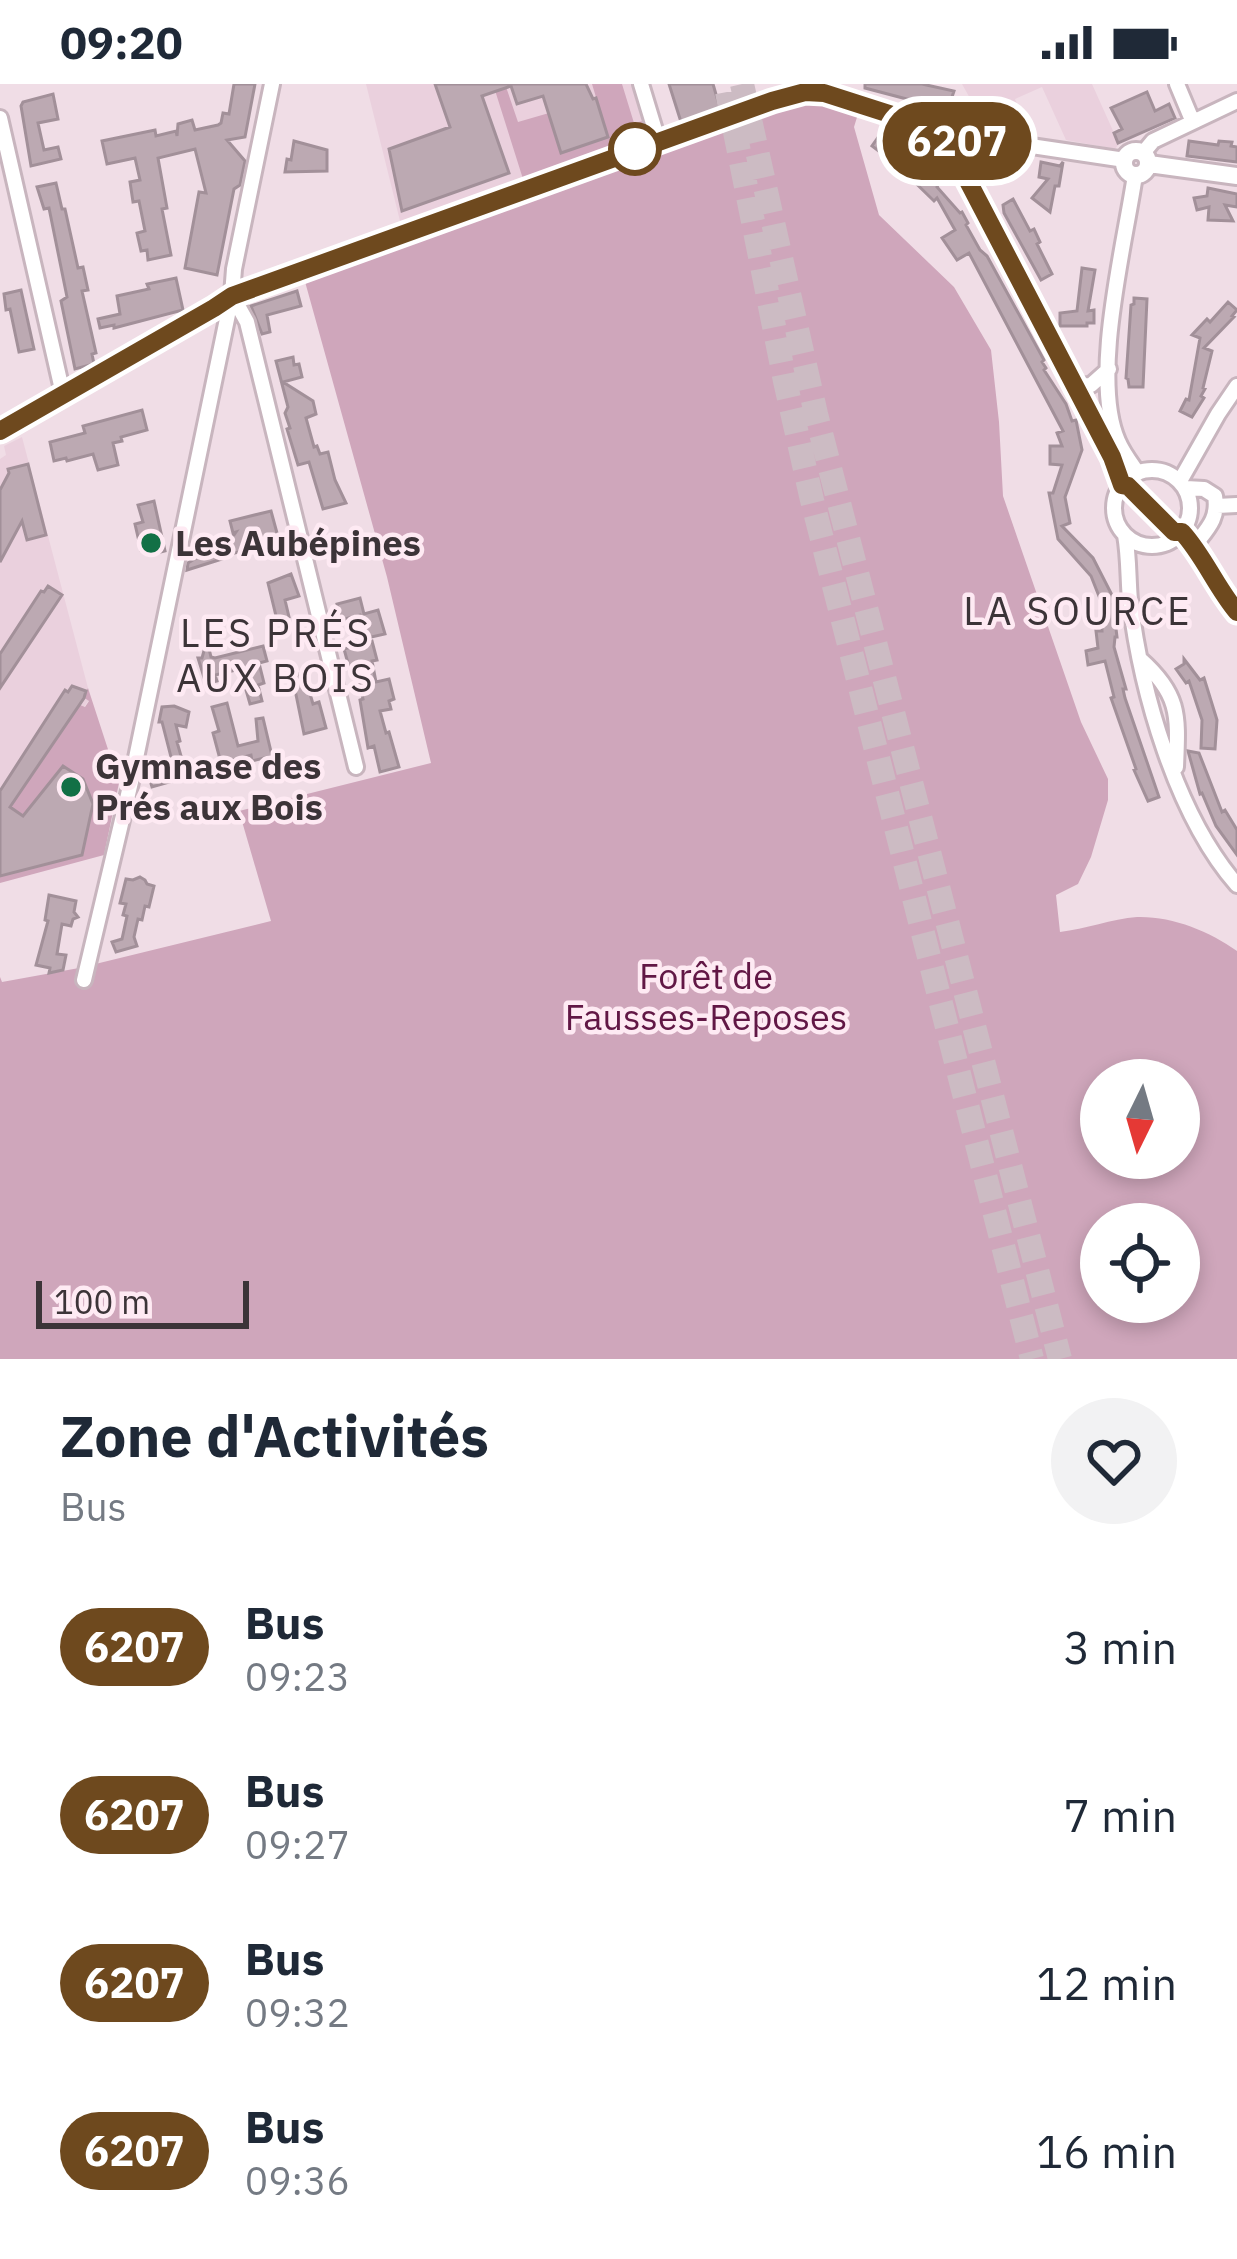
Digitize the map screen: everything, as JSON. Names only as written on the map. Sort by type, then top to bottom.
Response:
[{"type":"street","points":[[84,980],[131,782],[272,84]]},
{"type":"street","points":[[641,84],[658,140]]},
{"type":"street","points":[[1177,84],[1192,120]]},
{"type":"street","points":[[0,430],[232,296],[658,140],[805,92],[859,102],[958,136],[1237,176]]},
{"type":"street","points":[[1138,473],[1116,438],[1109,369],[1120,251],[1138,163],[1153,141],[1237,101]]},
{"type":"street","points":[[0,118],[63,394]]},
{"type":"street","points":[[958,136],[956,158],[1112,457],[1122,485]]},
{"type":"street","points":[[232,296],[247,322],[356,767]]},
{"type":"street","points":[[1074,386],[1095,383],[1109,369]]},
{"type":"street","points":[[1125,535],[1144,545],[1163,544],[1182,532],[1190,506],[1183,484],[1237,386]]},
{"type":"street","points":[[1194,545],[1214,522],[1215,496],[1171,475],[1138,473],[1122,485],[1114,509],[1125,535],[1139,659],[1155,727],[1188,805],[1237,885]]},
{"type":"street","points":[[1217,506],[1237,505]]},
{"type":"street","points":[[1182,532],[1237,613]]},
{"type":"street","points":[[1129,562],[1144,545]]},
{"type":"street","points":[[1139,659],[1163,685],[1179,719],[1175,775]]},
{"type":"shaded area","points":[[366,84],[632,84],[647,131],[645,137],[401,225]]},
{"type":"shaded area","points":[[962,84],[1092,84],[1119,144],[1115,149],[1066,140],[1042,87],[1015,99],[1030,135],[975,125],[976,109]]},
{"type":"shaded area","points":[[22,437],[88,688],[84,697],[89,700],[79,706],[15,799],[0,791],[0,459],[6,455],[4,446]]},
{"type":"green space","points":[[493,84],[505,84],[518,122],[549,113],[561,152],[608,137],[592,84],[622,84],[634,123],[643,121],[647,131],[645,137],[523,179]]},
{"type":"green space","name":"Forêt de Fausses-Reposes","points":[[818,102],[858,114],[854,127],[879,215],[954,287],[991,350],[1003,496],[1081,722],[1108,779],[1108,800],[1091,857],[1078,884],[1056,895],[1060,932],[1150,917],[1190,926],[1237,951],[1237,1359],[0,1359],[0,977],[2,982],[79,968],[271,921],[239,811],[431,763],[387,577],[304,278],[765,111]]},
{"type":"green space","name":"Gymnase des Prés aux Bois","points":[[88,688],[119,783],[104,855],[0,883],[0,791],[16,799],[80,705],[85,707],[89,701],[83,697]]},
{"type":"building","points":[[234,84],[255,84],[245,137],[227,140],[245,161],[240,185],[234,189],[217,275],[185,268],[199,192],[206,193],[195,149],[158,158],[171,255],[148,260],[147,250],[141,251],[137,233],[145,231],[130,182],[140,180],[135,158],[107,164],[102,141],[155,130],[156,136],[176,131],[177,136],[178,124],[192,120],[195,130],[218,125],[223,113],[229,114]]},
{"type":"building","points":[[435,84],[586,84],[596,98],[608,137],[561,153],[543,96],[517,104],[511,86],[482,96],[509,173],[402,211],[389,149],[450,127]]},
{"type":"building","points":[[669,84],[713,84],[720,108],[681,122]]},
{"type":"building","points":[[865,84],[922,84],[954,91],[952,97],[976,109],[975,124],[865,88]]},
{"type":"building","points":[[1147,92],[1155,111],[1169,104],[1175,118],[1118,143],[1114,133],[1122,129],[1111,108]]},
{"type":"building","points":[[53,94],[58,119],[38,123],[44,150],[58,147],[61,159],[31,166],[21,106]]},
{"type":"building","points":[[879,136],[901,150],[962,212],[1044,360],[1044,370],[1072,421],[1076,420],[1082,450],[1065,497],[1070,523],[1062,526],[1093,558],[1116,603],[1114,647],[1123,689],[1159,797],[1148,801],[1134,770],[1111,698],[1105,661],[1088,665],[1086,651],[1098,648],[1096,631],[1102,631],[1101,614],[1106,614],[1091,576],[1058,539],[1049,493],[1053,493],[1062,465],[1050,464],[1050,446],[1062,446],[1057,433],[1063,431],[969,253],[957,260],[942,238],[955,230],[937,198],[934,201],[872,146]]},
{"type":"building","points":[[294,141],[327,150],[327,171],[285,172]]},
{"type":"building","points":[[1189,141],[1232,142],[1237,147],[1237,162],[1187,156]]},
{"type":"building","points":[[1041,162],[1060,166],[1063,162],[1050,212],[1032,198],[1048,179],[1039,177]]},
{"type":"building","points":[[56,183],[78,268],[83,267],[88,290],[82,291],[96,353],[92,354],[94,364],[75,369],[49,208],[44,209],[37,187]]},
{"type":"building","points":[[1208,188],[1237,194],[1237,207],[1225,205],[1233,221],[1208,220],[1209,207],[1197,210],[1194,198],[1207,196]]},
{"type":"building","points":[[1013,199],[1030,231],[1034,229],[1052,274],[1041,280],[1004,213],[1003,205]]},
{"type":"building","points":[[1082,268],[1095,270],[1088,311],[1094,310],[1094,323],[1060,326],[1060,313],[1077,311]]},
{"type":"building","points":[[176,278],[183,310],[100,328],[98,319],[120,314],[117,296]]},
{"type":"building","points":[[21,290],[34,349],[19,352],[4,294]]},
{"type":"building","points":[[297,291],[301,306],[267,315],[270,332],[262,334],[251,306]]},
{"type":"building","points":[[1134,298],[1147,299],[1143,387],[1129,387],[1126,378]]},
{"type":"building","points":[[1228,302],[1237,310],[1204,348],[1212,351],[1204,398],[1192,417],[1180,411],[1189,400],[1200,338],[1192,335]]},
{"type":"building","points":[[293,357],[302,377],[283,382],[313,401],[316,414],[306,418],[314,447],[320,454],[328,452],[346,503],[323,509],[309,462],[298,465],[276,361]]},
{"type":"building","points":[[142,410],[147,430],[113,443],[118,465],[98,470],[93,454],[54,461],[50,442],[85,433],[83,426]]},
{"type":"building","points":[[28,464],[46,535],[27,540],[22,521],[0,562],[0,490],[8,469]]},
{"type":"building","points":[[154,501],[165,551],[149,555],[147,548],[141,550],[135,524],[143,522],[138,505]]},
{"type":"building","points":[[271,511],[280,544],[264,549],[263,545],[187,570],[188,563],[234,535],[230,521]]},
{"type":"building","points":[[291,574],[299,596],[285,600],[289,617],[277,620],[268,583]]},
{"type":"building","points":[[48,586],[62,595],[0,688],[0,654]]},
{"type":"building","points":[[360,598],[364,614],[378,610],[385,634],[367,638],[360,615],[341,620],[337,604]]},
{"type":"building","points":[[207,640],[215,658],[263,646],[267,661],[259,663],[264,683],[258,685],[262,701],[250,704],[240,669],[215,675],[217,681],[206,684],[198,658]]},
{"type":"building","points":[[372,641],[376,682],[389,679],[394,699],[389,701],[391,709],[380,711],[399,767],[380,772],[374,746],[368,748],[355,665],[349,667],[344,649]]},
{"type":"building","points":[[1184,659],[1200,680],[1204,678],[1217,720],[1215,749],[1201,748],[1202,720],[1189,681],[1176,669]]},
{"type":"building","points":[[304,673],[326,728],[304,734],[292,675]]},
{"type":"building","points":[[72,686],[86,691],[84,698],[10,807],[23,816],[63,766],[83,779],[93,804],[82,855],[0,876],[0,791]]},
{"type":"building","points":[[227,703],[238,746],[258,741],[256,719],[263,718],[272,756],[252,761],[251,755],[221,763],[212,707]]},
{"type":"building","points":[[162,707],[189,712],[186,727],[176,725],[187,777],[152,787],[148,774],[152,768],[172,761],[159,722]]},
{"type":"building","points":[[1188,751],[1199,753],[1222,812],[1237,830],[1237,855],[1200,794]]},
{"type":"building","points":[[140,877],[154,886],[149,907],[145,906],[142,920],[138,919],[137,946],[116,952],[112,942],[122,939],[127,916],[123,915],[126,904],[120,903],[126,879]]},
{"type":"building","points":[[49,895],[76,901],[78,917],[71,926],[62,924],[57,954],[66,955],[63,970],[49,973],[50,968],[36,965],[48,921]]},
{"type":"tunnel","points":[[742,84],[816,414],[1060,1359]]},
{"type":"tunnel","points":[[727,92],[812,500],[1032,1359]]},
{"type":"bus line","name":"6207","points":[[0,431],[232,296],[772,101],[805,92],[824,93],[958,136],[956,158],[1112,457],[1122,485],[1194,545],[1237,612]]},
{"type":"place","name":"Les Aubépines","points":[[151,543]]},
{"type":"place","name":"Gymnase des Prés aux Bois","points":[[71,787]]},
{"type":"district","name":"LA SOURCE","points":[[1078,611]]},
{"type":"district","name":"LES PRÉS AUX BOIS","points":[[276,656]]}]
